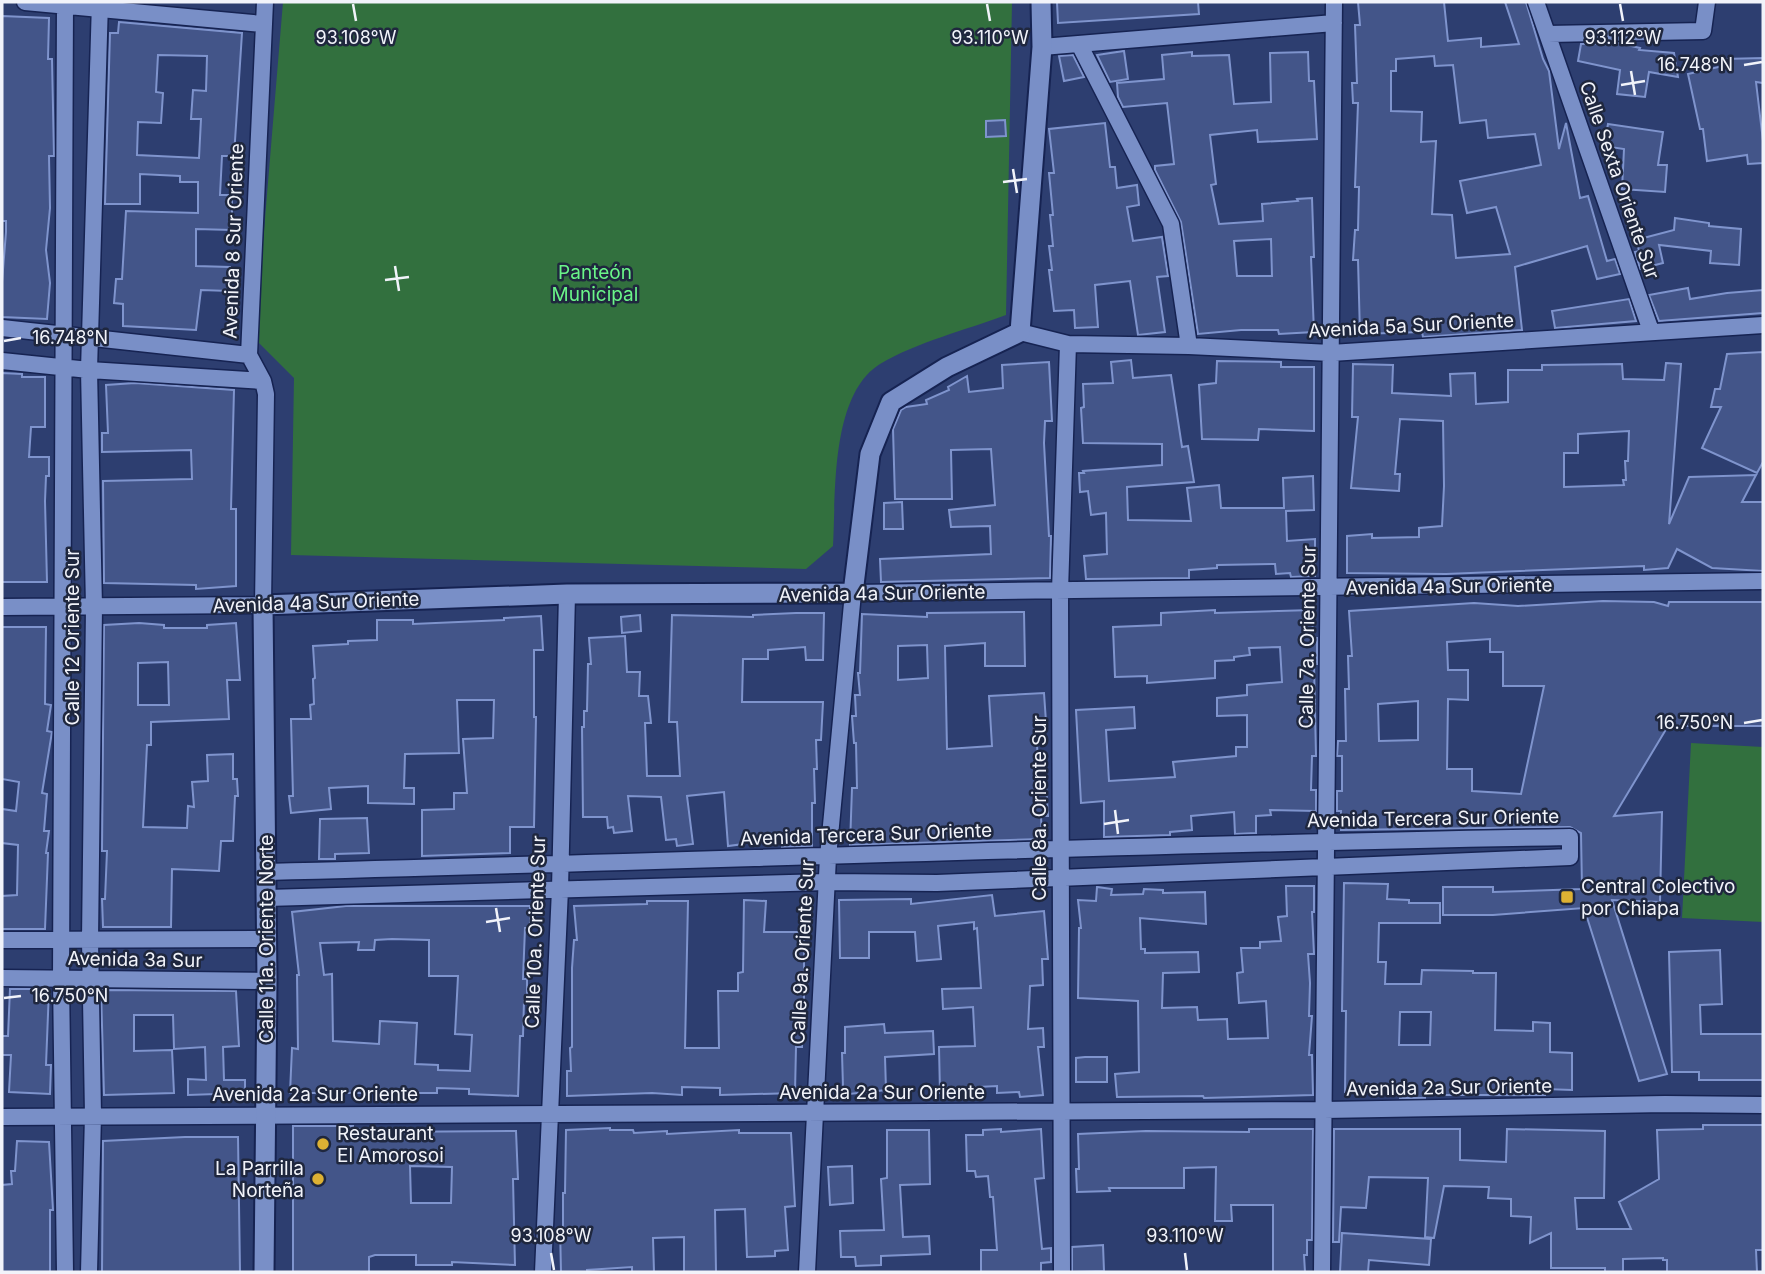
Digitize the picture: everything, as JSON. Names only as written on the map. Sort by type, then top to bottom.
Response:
[{"type":"street","points":[[25,2],[100,5],[263,24]]},
{"type":"street","name":"Avenida 8 Sur Oriente","points":[[263,605],[266,394],[249,355],[265,2]]},
{"type":"street","points":[[853,593],[870,454],[891,402],[947,367],[1020,332],[1042,47],[1041,2]]},
{"type":"street","name":"Calle 7a. Oriente Sur","points":[[1322,1272],[1334,2]]},
{"type":"street","name":"Calle Sexta Oriente Sur","points":[[1536,2],[1651,331]]},
{"type":"street","points":[[1548,34],[1703,30],[1707,2]]},
{"type":"street","name":"Calle 12 Oriente Sur","points":[[65,4],[61,608],[61,979],[65,1272]]},
{"type":"street","name":"Calle 12 Oriente Sur","points":[[89,1272],[93,1115],[90,940],[94,607],[89,336],[100,5]]},
{"type":"street","points":[[1042,47],[1334,23]]},
{"type":"street","points":[[1079,44],[1171,224],[1189,346]]},
{"type":"street","name":"Avenida 5a Sur Oriente","points":[[1020,332],[1068,344],[1189,346],[1331,354],[1763,325]]},
{"type":"street","points":[[2,328],[249,355]]},
{"type":"street","name":"Calle 8a. Oriente Sur","points":[[1062,1272],[1059,591],[1068,344]]},
{"type":"street","points":[[2,362],[263,382]]},
{"type":"street","name":"Avenida 4a Sur Oriente","points":[[2,607],[263,605],[567,594],[1763,582]]},
{"type":"street","name":"Calle 9a. Oriente Sur","points":[[807,1272],[828,857],[853,593]]},
{"type":"street","name":"Calle 10a. Oriente Sur","points":[[543,1272],[560,889],[567,594]]},
{"type":"street","name":"Calle 11a. Oriente Norte","points":[[263,605],[267,872],[264,1272]]},
{"type":"street","name":"Avenida Tercera Sur Oriente","points":[[267,872],[1570,836],[1570,857],[937,883],[827,882],[267,898]]},
{"type":"street","name":"Avenida 3a Sur","points":[[2,940],[267,939]]},
{"type":"street","name":"Avenida 3a Sur","points":[[2,978],[267,981]]},
{"type":"street","name":"Avenida 2a Sur Oriente","points":[[2,1117],[814,1114],[1763,1105]]},
{"type":"green space","name":"Panteón Municipal","points":[[283,2],[1012,2],[1006,315],[894,356],[880,364],[864,379],[852,398],[839,447],[833,546],[806,569],[291,555],[294,378],[255,339]]},
{"type":"green space","points":[[1691,743],[1763,747],[1763,922],[1682,918]]},
{"type":"building","points":[[1057,2],[1198,2],[1199,14],[1058,23]]},
{"type":"building","points":[[1358,2],[1444,2],[1448,41],[1481,38],[1481,47],[1519,44],[1505,2],[1526,2],[1549,71],[1559,149],[1566,123],[1580,198],[1588,196],[1607,261],[1615,259],[1620,274],[1597,279],[1587,246],[1515,267],[1522,330],[1423,337],[1422,332],[1360,334],[1358,260],[1353,260],[1355,230],[1358,230],[1359,187],[1355,187],[1358,103],[1353,103],[1352,83],[1357,83],[1355,25],[1360,25]],"holes":[[[1434,56],[1435,66],[1453,65],[1460,123],[1486,120],[1488,138],[1535,134],[1541,165],[1460,181],[1467,213],[1496,207],[1510,254],[1456,258],[1452,215],[1432,214],[1436,141],[1421,142],[1422,112],[1391,111],[1391,71],[1396,71],[1396,59]]]},
{"type":"building","points":[[2,16],[49,18],[48,59],[52,59],[54,156],[49,156],[50,208],[46,250],[50,283],[47,319],[2,317],[6,221],[2,221]]},
{"type":"building","points":[[119,22],[242,33],[234,156],[222,156],[220,195],[232,195],[232,230],[196,229],[196,266],[230,267],[229,291],[201,290],[196,330],[123,326],[123,304],[114,303],[116,279],[122,279],[126,211],[198,213],[198,182],[180,182],[180,176],[140,174],[140,204],[105,204],[110,33],[118,33]],"holes":[[[158,55],[207,56],[206,91],[193,90],[191,119],[201,119],[199,158],[137,155],[138,122],[161,123],[163,93],[156,92]]]},
{"type":"building","points":[[1618,43],[1640,48],[1639,50],[1674,53],[1678,77],[1649,72],[1645,97],[1617,94],[1620,70],[1578,61],[1581,44]]},
{"type":"building","points":[[1124,51],[1128,79],[1110,82],[1097,55]]},
{"type":"building","points":[[1192,52],[1192,56],[1229,55],[1234,104],[1271,102],[1270,53],[1308,52],[1309,81],[1314,81],[1317,139],[1258,142],[1257,130],[1210,135],[1216,184],[1211,185],[1219,224],[1263,221],[1262,204],[1312,198],[1314,332],[1279,334],[1278,330],[1241,330],[1198,334],[1181,222],[1155,170],[1155,166],[1174,164],[1167,103],[1123,107],[1118,97],[1117,83],[1164,79],[1162,55]],"holes":[[[1271,239],[1272,276],[1237,276],[1234,241]]]},
{"type":"building","points":[[1073,55],[1084,77],[1064,81],[1059,56]]},
{"type":"building","points":[[1763,58],[1763,83],[1756,82],[1763,163],[1748,164],[1747,155],[1707,161],[1703,129],[1700,129],[1688,74],[1723,66],[1723,59]]},
{"type":"building","points":[[1005,120],[1006,136],[986,137],[986,121]]},
{"type":"building","points":[[1105,123],[1110,167],[1115,167],[1117,188],[1137,185],[1139,205],[1127,207],[1133,241],[1162,237],[1168,276],[1157,277],[1165,332],[1138,335],[1130,281],[1095,285],[1098,327],[1075,328],[1074,310],[1054,311],[1049,270],[1052,270],[1049,246],[1053,246],[1050,215],[1053,215],[1049,173],[1054,173],[1049,129]]},
{"type":"building","points":[[1608,124],[1663,132],[1658,165],[1667,165],[1665,192],[1622,189],[1624,149],[1604,146]]},
{"type":"building","points":[[1675,218],[1709,223],[1709,226],[1741,229],[1739,265],[1710,263],[1711,251],[1659,245],[1663,263],[1640,269],[1635,252],[1639,251],[1637,242],[1632,241],[1674,230]]},
{"type":"building","points":[[1688,288],[1690,299],[1763,290],[1763,313],[1659,321],[1649,295]]},
{"type":"building","points":[[1629,299],[1636,321],[1555,328],[1552,311]]},
{"type":"building","points":[[1763,352],[1763,462],[1757,473],[1702,448],[1721,407],[1711,407],[1715,389],[1720,389],[1727,354]]},
{"type":"building","points":[[1131,360],[1133,378],[1171,375],[1182,447],[1188,446],[1194,482],[1127,487],[1128,520],[1191,521],[1187,488],[1219,485],[1221,508],[1284,508],[1283,478],[1313,476],[1314,510],[1286,511],[1287,541],[1315,539],[1315,576],[1291,577],[1290,573],[1276,574],[1275,564],[1217,565],[1217,568],[1189,570],[1189,578],[1086,579],[1084,556],[1107,554],[1106,513],[1091,515],[1088,491],[1080,492],[1079,473],[1162,465],[1162,444],[1083,443],[1083,384],[1113,383],[1111,362]]},
{"type":"building","points":[[1217,361],[1281,362],[1281,367],[1314,367],[1314,431],[1259,429],[1258,440],[1202,439],[1199,385],[1216,383]]},
{"type":"building","points":[[1049,362],[1052,421],[1045,421],[1044,443],[1051,536],[1050,578],[881,582],[880,559],[991,554],[990,526],[951,527],[949,510],[995,505],[991,449],[951,450],[952,499],[895,499],[893,429],[901,410],[927,404],[926,400],[949,390],[948,387],[967,376],[969,392],[1003,388],[1002,365]]},
{"type":"building","points":[[1666,363],[1681,364],[1669,524],[1689,477],[1756,475],[1742,502],[1763,502],[1763,571],[1712,568],[1677,549],[1668,568],[1644,570],[1644,566],[1446,574],[1347,573],[1347,536],[1372,534],[1372,538],[1419,537],[1419,528],[1442,526],[1444,486],[1443,421],[1400,419],[1395,474],[1400,474],[1399,491],[1351,488],[1358,417],[1352,417],[1353,364],[1393,365],[1392,393],[1451,396],[1450,374],[1475,373],[1476,404],[1508,402],[1508,370],[1542,370],[1542,365],[1622,364],[1623,379],[1664,380]],"holes":[[[1629,431],[1628,461],[1625,461],[1624,485],[1564,487],[1564,453],[1578,453],[1578,434]]]},
{"type":"building","points":[[2,373],[22,374],[22,377],[45,377],[45,427],[31,427],[29,457],[49,457],[45,501],[47,582],[2,582]]},
{"type":"building","points":[[135,383],[234,390],[231,509],[236,509],[236,586],[196,589],[196,585],[104,583],[103,481],[192,479],[191,450],[102,452],[102,433],[108,433],[106,385]]},
{"type":"building","points":[[902,502],[903,529],[884,529],[884,503]]},
{"type":"building","points":[[1603,601],[1654,602],[1668,606],[1669,602],[1763,602],[1763,726],[1668,726],[1614,816],[1662,812],[1660,902],[1612,900],[1667,1074],[1639,1081],[1584,908],[1493,915],[1443,915],[1443,887],[1493,887],[1493,892],[1582,889],[1581,833],[1570,827],[1341,830],[1337,791],[1342,791],[1342,756],[1337,756],[1338,741],[1346,741],[1345,689],[1349,689],[1348,656],[1352,656],[1349,611],[1474,603],[1518,606]],"holes":[[[1490,639],[1490,652],[1503,652],[1503,686],[1544,686],[1521,794],[1472,791],[1472,769],[1447,769],[1448,699],[1468,700],[1468,670],[1448,670],[1447,642]],[[1418,701],[1418,740],[1379,741],[1378,704]]]},
{"type":"building","points":[[1215,610],[1215,613],[1312,610],[1313,638],[1317,638],[1317,664],[1314,664],[1316,756],[1312,756],[1311,790],[1316,790],[1316,811],[1270,810],[1271,815],[1256,816],[1256,833],[1235,834],[1234,812],[1191,816],[1192,830],[1170,832],[1170,835],[1104,837],[1104,801],[1081,803],[1076,710],[1134,707],[1135,728],[1106,730],[1109,781],[1175,777],[1173,762],[1236,756],[1236,747],[1247,747],[1247,715],[1217,716],[1217,698],[1247,695],[1247,685],[1282,682],[1280,647],[1249,648],[1250,655],[1234,657],[1234,660],[1215,661],[1215,678],[1147,683],[1147,676],[1115,677],[1113,627],[1161,625],[1161,613]]},
{"type":"building","points":[[1024,612],[1025,666],[985,666],[985,643],[945,646],[947,749],[992,746],[989,696],[1044,693],[1046,722],[1036,722],[1039,786],[1046,785],[1048,816],[1041,816],[1042,839],[850,845],[852,788],[857,788],[856,743],[852,716],[856,716],[855,695],[860,695],[858,673],[862,614],[927,617],[927,613]],"holes":[[[927,645],[928,678],[898,680],[898,646]]]},
{"type":"building","points":[[824,613],[823,660],[806,660],[805,647],[768,650],[768,659],[743,659],[742,702],[823,702],[821,740],[816,740],[812,846],[782,847],[782,836],[743,839],[743,844],[728,846],[724,792],[687,796],[693,844],[677,846],[676,839],[666,840],[661,797],[628,796],[632,831],[614,833],[613,827],[608,828],[607,817],[583,817],[582,727],[584,711],[587,711],[588,664],[591,664],[589,638],[625,636],[627,672],[640,672],[639,696],[648,696],[651,723],[645,723],[647,776],[680,776],[677,722],[669,722],[672,615],[753,617]]},
{"type":"building","points":[[640,615],[641,631],[622,633],[621,617]]},
{"type":"building","points":[[541,616],[543,650],[534,650],[534,827],[510,827],[510,853],[422,856],[422,810],[454,809],[454,793],[467,793],[463,739],[493,738],[494,700],[457,700],[459,753],[405,754],[404,788],[414,788],[414,804],[368,803],[368,786],[329,788],[331,809],[291,813],[291,719],[311,719],[310,705],[314,704],[315,678],[313,646],[377,640],[377,620],[413,620],[413,624]]},
{"type":"building","points":[[139,623],[164,625],[164,628],[207,628],[207,625],[236,623],[240,680],[227,680],[229,719],[151,722],[151,745],[147,745],[143,827],[187,828],[188,806],[194,807],[192,782],[208,781],[207,755],[233,754],[233,779],[237,779],[233,841],[221,841],[219,871],[172,869],[171,927],[103,927],[102,899],[105,899],[107,851],[102,851],[104,625]],"holes":[[[168,662],[169,705],[138,705],[138,663]]]},
{"type":"building","points":[[2,627],[46,627],[45,704],[51,705],[47,731],[52,732],[42,793],[47,794],[44,831],[49,831],[46,853],[45,929],[2,929],[2,896],[17,895],[18,845],[2,843],[2,809],[16,811],[19,782],[2,779]]},
{"type":"building","points":[[367,818],[369,853],[335,854],[335,859],[319,859],[320,819]]},
{"type":"building","points":[[1344,883],[1388,884],[1387,899],[1409,900],[1409,903],[1440,903],[1440,923],[1379,923],[1378,962],[1386,962],[1385,984],[1421,984],[1422,970],[1496,973],[1495,1030],[1533,1031],[1533,1022],[1550,1023],[1550,1052],[1572,1053],[1572,1090],[1545,1089],[1545,1095],[1425,1095],[1425,1098],[1400,1098],[1400,1094],[1345,1092],[1346,1011],[1342,1011]],"holes":[[[1400,1012],[1431,1012],[1430,1045],[1399,1045]]]},
{"type":"building","points":[[1286,886],[1314,886],[1314,954],[1308,954],[1309,1016],[1312,1016],[1309,1055],[1312,1055],[1313,1095],[1117,1097],[1115,1074],[1139,1072],[1138,1001],[1078,998],[1081,928],[1078,900],[1096,901],[1097,887],[1112,889],[1111,895],[1143,894],[1144,889],[1163,890],[1163,893],[1205,892],[1206,924],[1140,918],[1141,949],[1145,949],[1145,953],[1198,952],[1199,972],[1163,973],[1162,1008],[1197,1007],[1198,1020],[1227,1019],[1228,1039],[1268,1038],[1266,1001],[1239,1003],[1237,973],[1243,972],[1241,948],[1260,948],[1260,942],[1281,941],[1278,917],[1287,916]]},
{"type":"building","points":[[992,895],[995,916],[1044,911],[1048,959],[1042,959],[1043,985],[1030,986],[1028,1029],[1043,1028],[1044,1047],[1038,1047],[1043,1095],[1020,1097],[1019,1092],[997,1093],[997,1086],[958,1088],[958,1093],[940,1093],[939,1047],[975,1046],[973,1007],[943,1009],[942,989],[981,988],[977,928],[974,929],[974,922],[938,926],[941,959],[917,961],[915,932],[869,932],[869,958],[840,958],[839,900],[911,899],[911,904]]},
{"type":"building","points":[[744,900],[766,901],[764,932],[804,932],[804,1025],[802,1047],[796,1047],[795,1093],[720,1095],[720,1088],[682,1087],[682,1095],[652,1093],[567,1096],[567,1071],[571,1071],[572,1047],[572,968],[574,940],[577,940],[574,906],[688,901],[685,1048],[719,1048],[718,991],[738,991],[738,973],[743,972]]},
{"type":"building","points":[[346,906],[530,906],[530,928],[525,928],[523,979],[527,979],[527,1001],[524,1001],[523,1036],[520,1036],[518,1096],[469,1094],[469,1089],[437,1088],[437,1093],[290,1093],[292,1048],[298,1049],[299,975],[292,912]],"holes":[[[375,940],[429,940],[429,976],[458,976],[455,1034],[472,1035],[470,1071],[438,1070],[438,1065],[415,1064],[417,1023],[380,1021],[379,1044],[333,1041],[332,974],[324,975],[320,943],[359,942],[358,950],[374,950]]]},
{"type":"building","points":[[1720,950],[1722,1004],[1700,1005],[1701,1034],[1763,1034],[1763,1080],[1699,1080],[1699,1072],[1672,1072],[1669,952]]},
{"type":"building","points":[[10,989],[49,989],[46,1065],[51,1065],[50,1094],[9,1092],[11,1055],[2,1055],[2,1036],[8,1036]]},
{"type":"building","points":[[101,990],[236,991],[239,1046],[223,1047],[224,1080],[245,1080],[245,1093],[188,1095],[188,1079],[206,1080],[205,1047],[174,1049],[173,1015],[134,1015],[134,1051],[172,1050],[174,1093],[104,1095]]},
{"type":"building","points":[[884,1024],[885,1033],[933,1031],[934,1054],[885,1057],[886,1090],[849,1094],[843,1087],[842,1053],[845,1053],[845,1027]]},
{"type":"building","points":[[1107,1057],[1107,1082],[1076,1082],[1076,1058]]},
{"type":"building","points":[[1703,1125],[1763,1125],[1763,1250],[1756,1250],[1757,1272],[1667,1272],[1667,1260],[1663,1258],[1623,1259],[1623,1272],[1605,1272],[1605,1268],[1551,1268],[1551,1233],[1530,1243],[1531,1217],[1511,1216],[1511,1199],[1488,1198],[1489,1187],[1444,1186],[1434,1238],[1425,1237],[1428,1178],[1369,1177],[1366,1208],[1341,1207],[1339,1242],[1333,1242],[1334,1129],[1460,1129],[1460,1160],[1506,1162],[1507,1129],[1605,1131],[1604,1198],[1575,1198],[1577,1229],[1631,1229],[1619,1202],[1659,1179],[1657,1130],[1703,1129]]},
{"type":"building","points":[[293,1126],[353,1126],[353,1129],[380,1132],[516,1131],[518,1179],[513,1179],[515,1265],[452,1262],[452,1265],[416,1265],[416,1255],[375,1255],[369,1257],[369,1272],[293,1272]],"holes":[[[410,1166],[452,1167],[451,1203],[411,1203]]]},
{"type":"building","points":[[1001,1129],[1001,1132],[1041,1129],[1044,1178],[1035,1179],[1042,1249],[1051,1248],[1051,1262],[1041,1263],[1041,1272],[981,1272],[981,1250],[997,1250],[993,1197],[990,1197],[988,1176],[976,1177],[975,1171],[967,1171],[966,1135],[983,1135],[983,1130]]},
{"type":"building","points":[[1249,1129],[1313,1129],[1312,1240],[1307,1240],[1305,1272],[1273,1272],[1273,1205],[1231,1205],[1232,1221],[1215,1221],[1216,1167],[1184,1168],[1184,1188],[1109,1188],[1110,1191],[1077,1192],[1078,1134],[1146,1131],[1249,1132]]},
{"type":"building","points":[[566,1130],[633,1130],[634,1133],[667,1131],[667,1134],[739,1130],[739,1133],[791,1133],[795,1206],[785,1207],[788,1250],[775,1251],[775,1256],[747,1257],[745,1209],[715,1210],[716,1272],[684,1272],[684,1237],[653,1238],[654,1272],[632,1272],[632,1267],[561,1272],[560,1227],[563,1227]]},
{"type":"building","points":[[887,1130],[929,1130],[930,1184],[900,1185],[903,1237],[929,1236],[930,1254],[881,1256],[881,1265],[856,1266],[855,1257],[841,1257],[840,1231],[884,1230],[881,1179],[887,1178]]},
{"type":"building","points":[[238,1137],[240,1272],[102,1272],[103,1141]]},
{"type":"building","points":[[17,1141],[49,1142],[53,1210],[50,1210],[50,1272],[2,1272],[2,1185],[12,1184],[11,1171],[15,1171]]},
{"type":"building","points":[[852,1166],[853,1203],[830,1205],[828,1167]]},
{"type":"building","points":[[1342,1233],[1431,1239],[1429,1265],[1369,1260],[1368,1272],[1340,1272]]},
{"type":"building","points":[[1103,1245],[1104,1271],[1072,1272],[1072,1247]]},
{"type":"place","name":"Central Colectivo por Chiapa","points":[[1567,897]]},
{"type":"place","name":"Restaurant El Amorosoi","points":[[323,1144]]},
{"type":"place","name":"La Parrilla Norteña","points":[[318,1179]]}]
